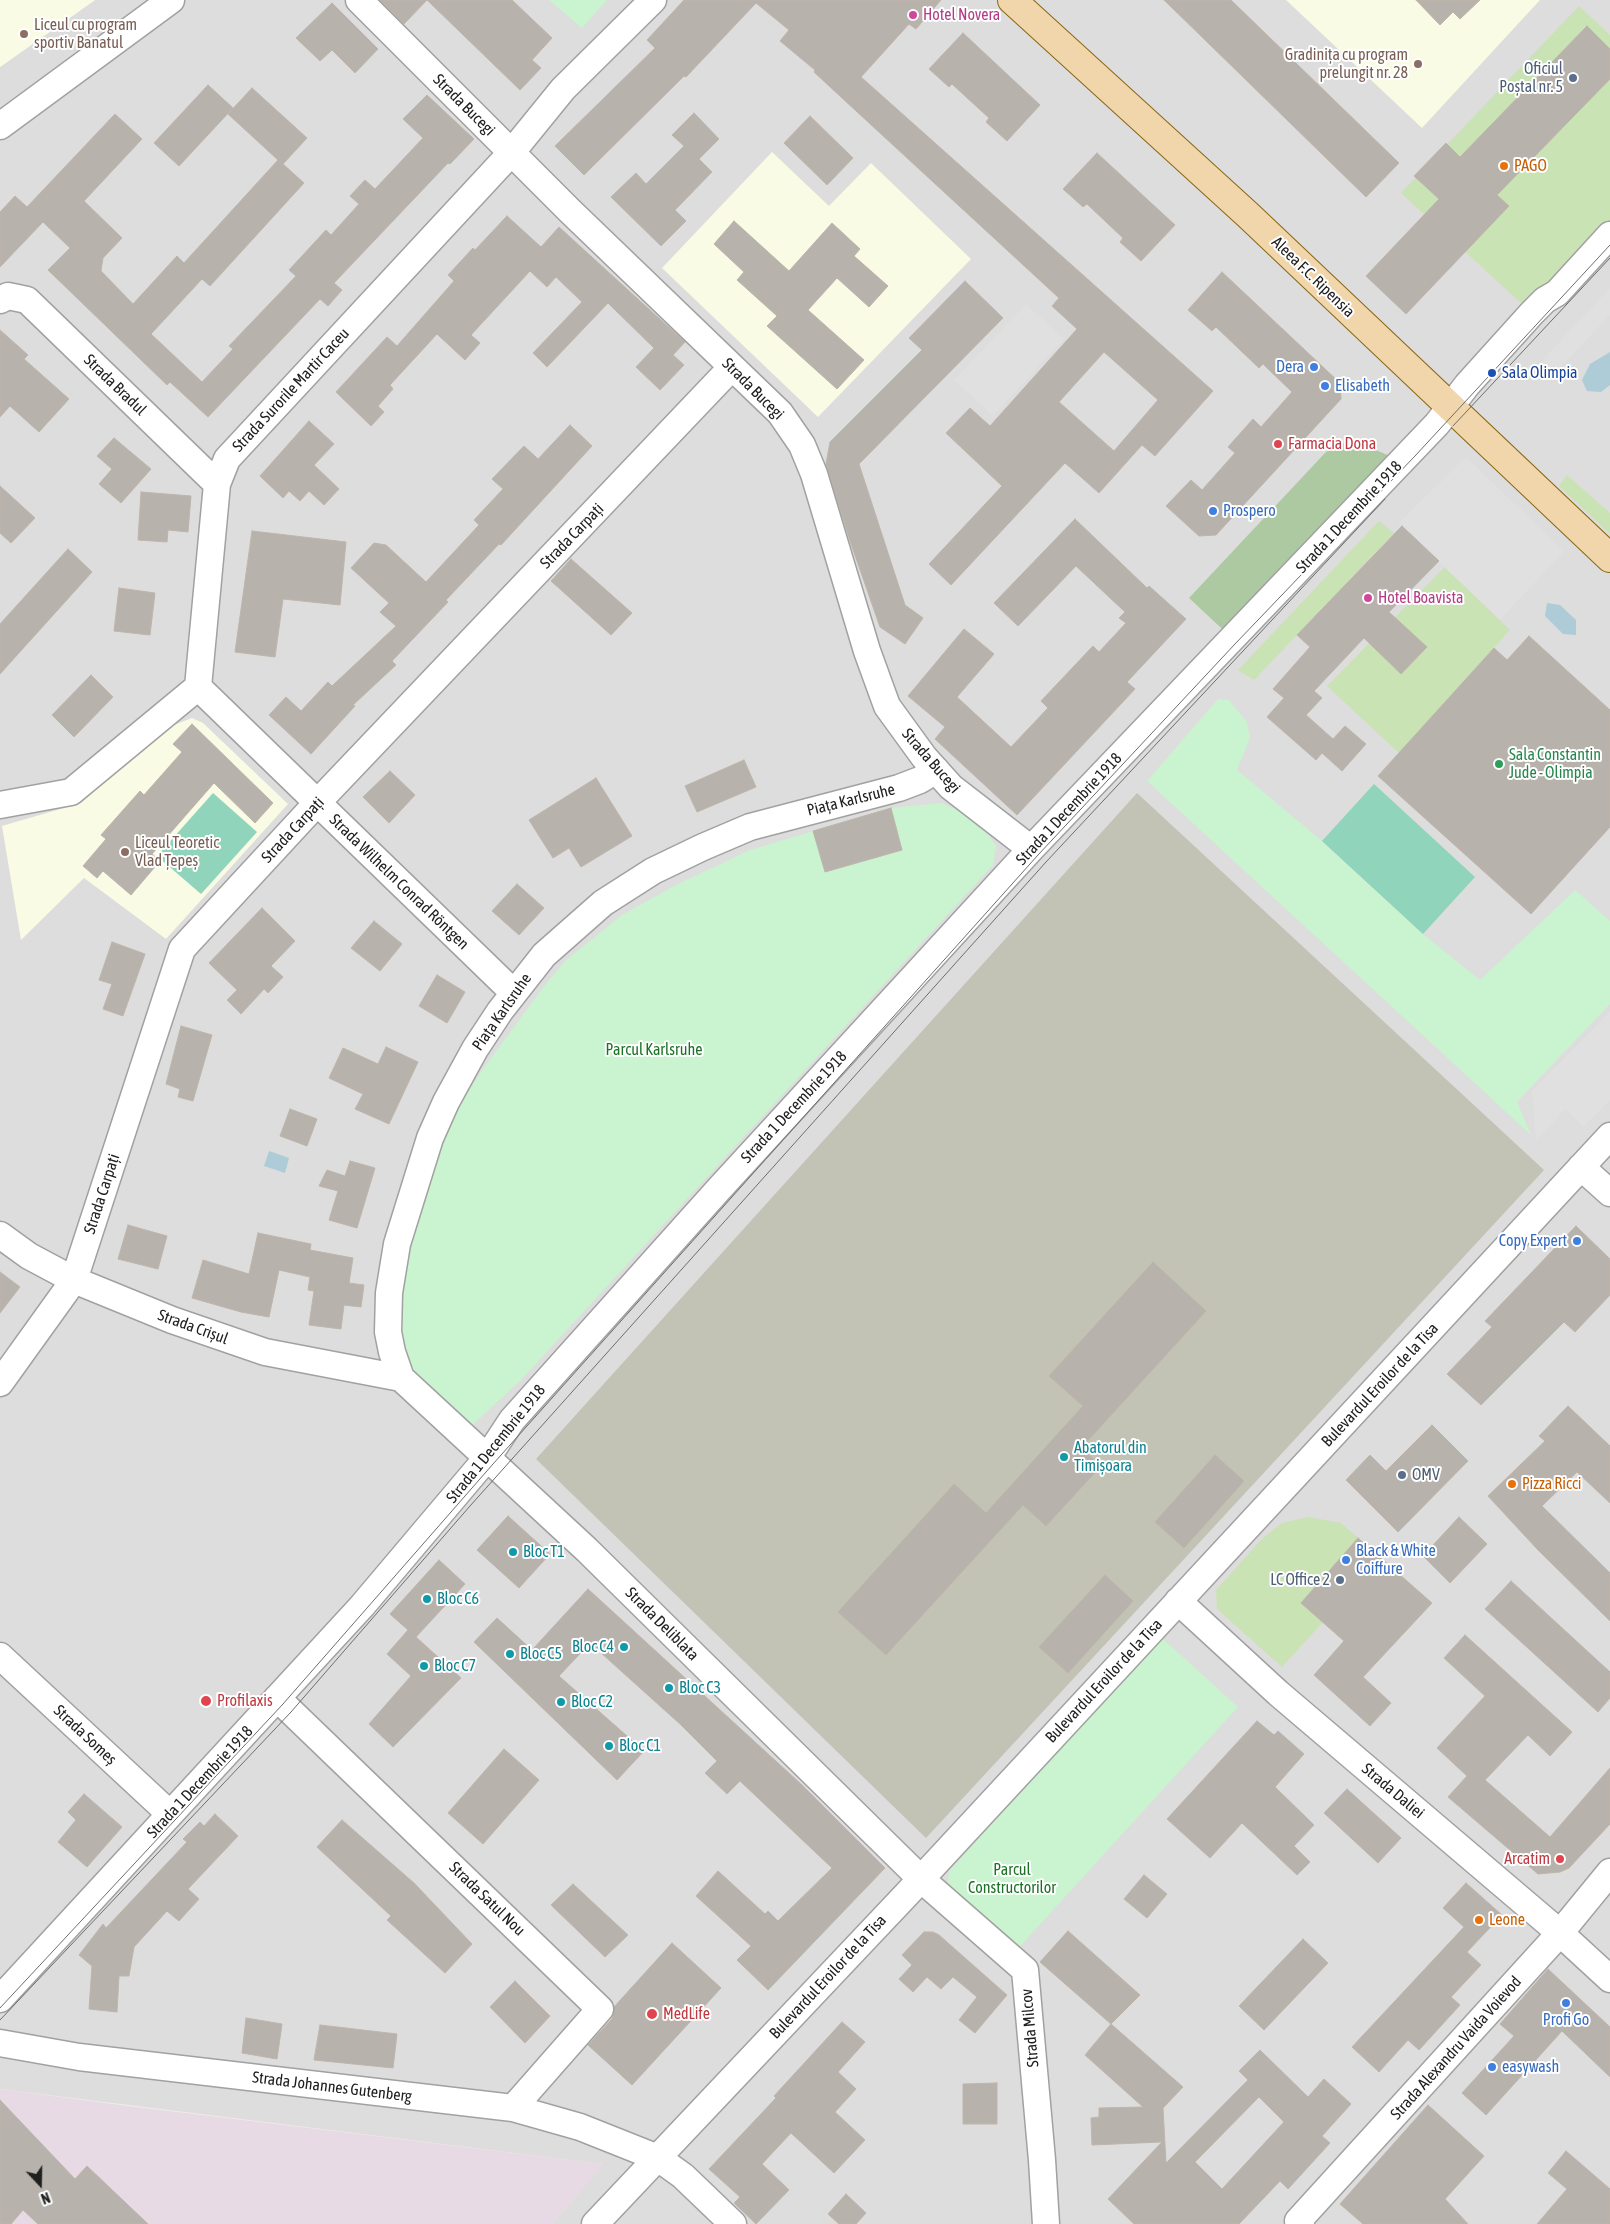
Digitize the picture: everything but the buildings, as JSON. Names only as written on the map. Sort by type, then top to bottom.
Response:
[{"type":"main road","name":"Aleea F.C. Ripensia","points":[[1012,0],[1248,215],[1610,558]]},
{"type":"street","points":[[0,126],[171,0]]},
{"type":"street","name":"Strada Bucegi","points":[[358,0],[511,153],[780,413],[802,445],[814,474],[883,696],[903,730],[951,787],[1031,849]]},
{"type":"street","name":"Strada Surorile Martir Caceu","points":[[198,687],[217,484],[227,459],[511,153],[563,89],[653,0]]},
{"type":"street","name":"Strada 1 Decembrie 1918","points":[[0,1999],[362,1606],[487,1458],[517,1414],[719,1188],[1031,849],[1437,424],[1532,313],[1545,300],[1558,293],[1610,235]]},
{"type":"street","name":"Strada Bradul","points":[[4,298],[27,300],[217,484]]},
{"type":"street","name":"Strada Carpați","points":[[0,1383],[74,1280],[182,949],[732,367]]},
{"type":"street","points":[[0,805],[70,792],[198,687]]},
{"type":"street","name":"Strada Wilhelm Conrad Röntgen","points":[[198,687],[514,993]]},
{"type":"street","name":"Piața Karlsruhe","points":[[487,1458],[401,1378],[392,1352],[388,1332],[388,1293],[398,1244],[415,1180],[446,1102],[476,1049],[514,993],[544,955],[603,903],[653,871],[750,827],[899,788],[920,780],[936,770]]},
{"type":"street","name":"Bulevardul Eroilor de la Tisa","points":[[595,2224],[921,1878],[1610,1136]]},
{"type":"street","points":[[1581,1167],[1610,1193]]},
{"type":"street","name":"Strada Crișul","points":[[0,1235],[29,1256],[74,1280],[172,1320],[265,1352],[401,1378]]},
{"type":"street","name":"Strada Deliblata","points":[[487,1458],[587,1550],[921,1878]]},
{"type":"street","name":"Strada Daliei","points":[[1178,1601],[1278,1694],[1560,1933],[1610,1979]]},
{"type":"street","name":"Strada Someș","points":[[0,1656],[170,1814]]},
{"type":"street","name":"Strada Satul Nou","points":[[277,1698],[600,2009],[513,2108]]},
{"type":"street","name":"Strada Alexandru Vaida Voievod","points":[[1300,2223],[1560,1933],[1610,1872]]},
{"type":"street","name":"Strada Milcov","points":[[921,1878],[1024,1970],[1042,2160],[1046,2224]]},
{"type":"street","name":"Strada Johannes Gutenberg","points":[[0,2043],[80,2057],[513,2108],[580,2127],[658,2158],[683,2176],[733,2224]]},
{"type":"shaded area","name":"Liceul cu program sportiv Banatul","points":[[0,0],[95,0],[0,67]]},
{"type":"shaded area","points":[[95,0],[1610,0],[1610,2224],[552,2224],[603,2164],[0,2089],[0,67]]},
{"type":"shaded area","name":"Gradinița cu program prelungit nr. 28","points":[[1286,0],[1540,0],[1422,128]]},
{"type":"shaded area","points":[[772,152],[829,206],[871,163],[971,259],[818,417],[662,268]]},
{"type":"shaded area","points":[[1610,288],[1610,315],[1548,381],[1534,369]]},
{"type":"shaded area","points":[[1026,304],[1064,339],[993,416],[954,380]]},
{"type":"shaded area","points":[[1466,457],[1564,551],[1500,620],[1398,523]]},
{"type":"shaded area","name":"Liceul Teoretic Vlad Țepeș","points":[[192,718],[203,723],[288,804],[166,939],[84,878],[21,940],[2,826],[81,803],[155,736],[169,727]]},
{"type":"shaded area","points":[[1137,793],[1544,1170],[926,1838],[536,1459]]},
{"type":"shaded area","points":[[1610,1012],[1610,1100],[1584,1127],[1565,1109],[1536,1141],[1532,1091]]},
{"type":"shaded area","points":[[0,2089],[604,2164],[552,2224],[0,2224]]},
{"type":"green space","points":[[549,0],[607,0],[582,28]]},
{"type":"green space","points":[[1579,6],[1610,35],[1610,230],[1532,313],[1401,193]]},
{"type":"green space","points":[[1349,442],[1359,443],[1402,461],[1233,639],[1189,598],[1325,453],[1335,445]]},
{"type":"green space","points":[[1567,475],[1610,513],[1610,534],[1559,486]]},
{"type":"green space","points":[[1379,521],[1394,533],[1254,680],[1238,670]]},
{"type":"green space","points":[[1445,567],[1510,630],[1399,753],[1327,686]]},
{"type":"green space","points":[[1218,699],[1229,700],[1247,722],[1250,738],[1237,770],[1322,841],[1423,934],[1480,980],[1575,890],[1610,921],[1610,1004],[1517,1102],[1531,1135],[1147,781]]},
{"type":"green space","points":[[1374,784],[1475,877],[1423,934],[1322,841]]},
{"type":"green space","points":[[213,793],[257,832],[201,894],[157,856]]},
{"type":"green space","name":"Parcul Karlsruhe","points":[[942,803],[966,814],[984,828],[996,846],[993,865],[521,1380],[466,1431],[421,1387],[402,1349],[402,1305],[407,1251],[428,1180],[457,1109],[483,1069],[545,985],[565,961],[622,915],[676,885],[750,850],[891,808]]},
{"type":"green space","points":[[1308,1517],[1341,1523],[1358,1538],[1301,1603],[1323,1622],[1282,1667],[1217,1609],[1216,1590],[1262,1539],[1282,1523]]},
{"type":"green space","name":"Parcul Constructorilor","points":[[1162,1638],[1238,1707],[1013,1954],[947,1889],[949,1871]]},
{"type":"water","points":[[1610,352],[1610,385],[1601,392],[1587,391],[1582,380],[1590,364]]},
{"type":"water","points":[[1547,603],[1560,605],[1576,620],[1576,635],[1563,634],[1545,616]]},
{"type":"water","points":[[269,1151],[289,1158],[285,1173],[264,1166]]},
{"type":"tram line","points":[[0,2008],[283,1704],[493,1464],[1038,855],[1235,644],[1415,456],[1610,245]]},
{"type":"tram line","points":[[1453,426],[1610,258]]},
{"type":"tram line","points":[[0,2020],[291,1712],[470,1506],[1046,862],[1385,499]]},
{"type":"place","name":"Hotel Novera","points":[[913,15]]},
{"type":"place","name":"Liceul cu program sportiv Banatul","points":[[24,34]]},
{"type":"place","name":"Gradinița cu program prelungit nr. 28","points":[[1418,64]]},
{"type":"place","name":"Oficiul Poștal nr. 5","points":[[1573,78]]},
{"type":"place","name":"PAGO","points":[[1504,166]]},
{"type":"place","name":"Dera","points":[[1314,367]]},
{"type":"place","name":"Sala Olimpia","points":[[1492,373]]},
{"type":"place","name":"Elisabeth","points":[[1325,386]]},
{"type":"place","name":"Farmacia Dona","points":[[1278,444]]},
{"type":"place","name":"Prospero","points":[[1213,511]]},
{"type":"place","name":"Hotel Boavista","points":[[1368,598]]},
{"type":"place","name":"Sala Constantin Jude - Olimpia","points":[[1499,764]]},
{"type":"place","name":"Liceul Teoretic Vlad Țepeș","points":[[125,852]]},
{"type":"place","name":"Copy Expert","points":[[1577,1241]]},
{"type":"place","name":"Abatorul din Timișoara","points":[[1064,1457]]},
{"type":"place","name":"OMV","points":[[1402,1475]]},
{"type":"place","name":"Pizza Ricci","points":[[1512,1484]]},
{"type":"place","name":"Bloc T1","points":[[513,1552]]},
{"type":"place","name":"Black & White Coiffure","points":[[1346,1560]]},
{"type":"place","name":"LC Office 2","points":[[1340,1580]]},
{"type":"place","name":"Bloc C6","points":[[427,1599]]},
{"type":"place","name":"Bloc C4","points":[[624,1647]]},
{"type":"place","name":"Bloc C5","points":[[510,1654]]},
{"type":"place","name":"Bloc C7","points":[[424,1666]]},
{"type":"place","name":"Bloc C3","points":[[669,1688]]},
{"type":"place","name":"Profilaxis","points":[[206,1701]]},
{"type":"place","name":"Bloc C2","points":[[561,1702]]},
{"type":"place","name":"Bloc C1","points":[[609,1746]]},
{"type":"place","name":"Arcatim","points":[[1560,1859]]},
{"type":"place","name":"Leone","points":[[1479,1920]]},
{"type":"place","name":"Profi Go","points":[[1566,2003]]},
{"type":"place","name":"MedLife","points":[[652,2014]]},
{"type":"place","name":"easywash","points":[[1492,2067]]}]
